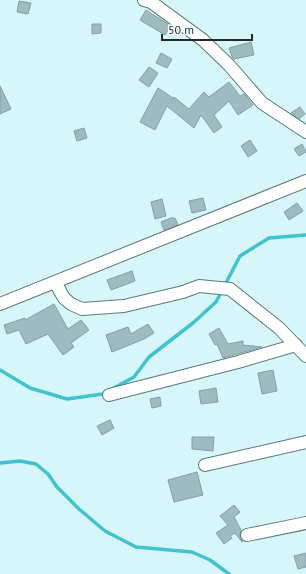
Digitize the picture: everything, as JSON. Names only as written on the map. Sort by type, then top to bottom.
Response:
[{"type":"street","points":[[144,0],[151,2],[203,40],[229,65],[262,103],[306,132]]},
{"type":"street","points":[[0,304],[306,181]]},
{"type":"street","points":[[55,282],[64,298],[71,304],[82,309],[124,306],[183,292],[199,286],[230,289],[279,328],[306,356]]},
{"type":"street","points":[[108,395],[238,362],[296,345]]},
{"type":"street","points":[[205,465],[306,442]]},
{"type":"street","points":[[247,535],[306,523]]},
{"type":"building","points":[[19,1],[31,3],[28,14],[17,12]]},
{"type":"building","points":[[146,10],[171,26],[165,35],[140,20]]},
{"type":"building","points":[[92,24],[101,24],[101,33],[92,34]]},
{"type":"building","points":[[251,42],[254,55],[234,59],[232,57],[229,48]]},
{"type":"building","points":[[161,53],[172,59],[167,68],[156,63]]},
{"type":"building","points":[[149,67],[158,73],[149,87],[139,80]]},
{"type":"building","points":[[229,82],[240,96],[244,94],[253,105],[238,115],[229,101],[214,115],[222,127],[214,133],[201,115],[194,128],[167,106],[155,130],[140,122],[158,88],[173,98],[174,97],[189,109],[204,92],[209,97]]},
{"type":"building","points":[[0,86],[11,109],[0,114]]},
{"type":"building","points":[[300,107],[305,114],[299,119],[291,113]]},
{"type":"building","points":[[84,128],[87,138],[77,141],[74,131]]},
{"type":"building","points":[[250,140],[257,151],[248,157],[241,146]]},
{"type":"building","points":[[302,144],[306,152],[299,156],[294,149]]},
{"type":"building","points":[[203,198],[206,210],[192,213],[189,201]]},
{"type":"building","points":[[162,199],[166,216],[155,219],[151,202]]},
{"type":"building","points":[[297,203],[303,211],[289,220],[284,212]]},
{"type":"building","points":[[175,218],[178,225],[164,230],[161,222]]},
{"type":"building","points":[[132,271],[135,281],[111,290],[107,280]]},
{"type":"building","points":[[54,304],[68,329],[81,320],[89,330],[71,343],[74,347],[63,355],[48,334],[26,344],[19,330],[7,334],[4,325],[25,318],[25,320]]},
{"type":"building","points":[[148,324],[154,333],[144,339],[112,352],[106,335],[128,327],[131,334]]},
{"type":"building","points":[[219,328],[228,344],[243,341],[243,345],[262,347],[223,358],[217,344],[215,345],[209,334]]},
{"type":"building","points":[[273,370],[277,391],[262,394],[258,373]]},
{"type":"building","points":[[216,388],[218,402],[201,404],[199,391]]},
{"type":"building","points":[[160,397],[161,406],[152,408],[150,399]]},
{"type":"building","points":[[110,420],[114,428],[102,435],[97,426]]},
{"type":"building","points":[[192,437],[214,437],[213,451],[192,449]]},
{"type":"building","points":[[197,472],[203,495],[174,502],[168,480]]},
{"type":"building","points":[[234,505],[240,512],[234,517],[241,530],[240,536],[243,541],[242,542],[235,533],[230,536],[232,538],[224,544],[216,533],[228,525],[220,516]]},
{"type":"building","points":[[306,553],[306,567],[298,569],[294,556]]},
{"type":"waterway","points":[[0,370],[30,388],[67,399],[103,394],[134,377],[149,357],[193,323],[216,302],[240,256],[269,238],[306,235]]},
{"type":"waterway","points":[[0,463],[20,461],[36,464],[48,474],[57,487],[79,509],[105,531],[136,547],[192,552],[210,560],[229,574]]}]
